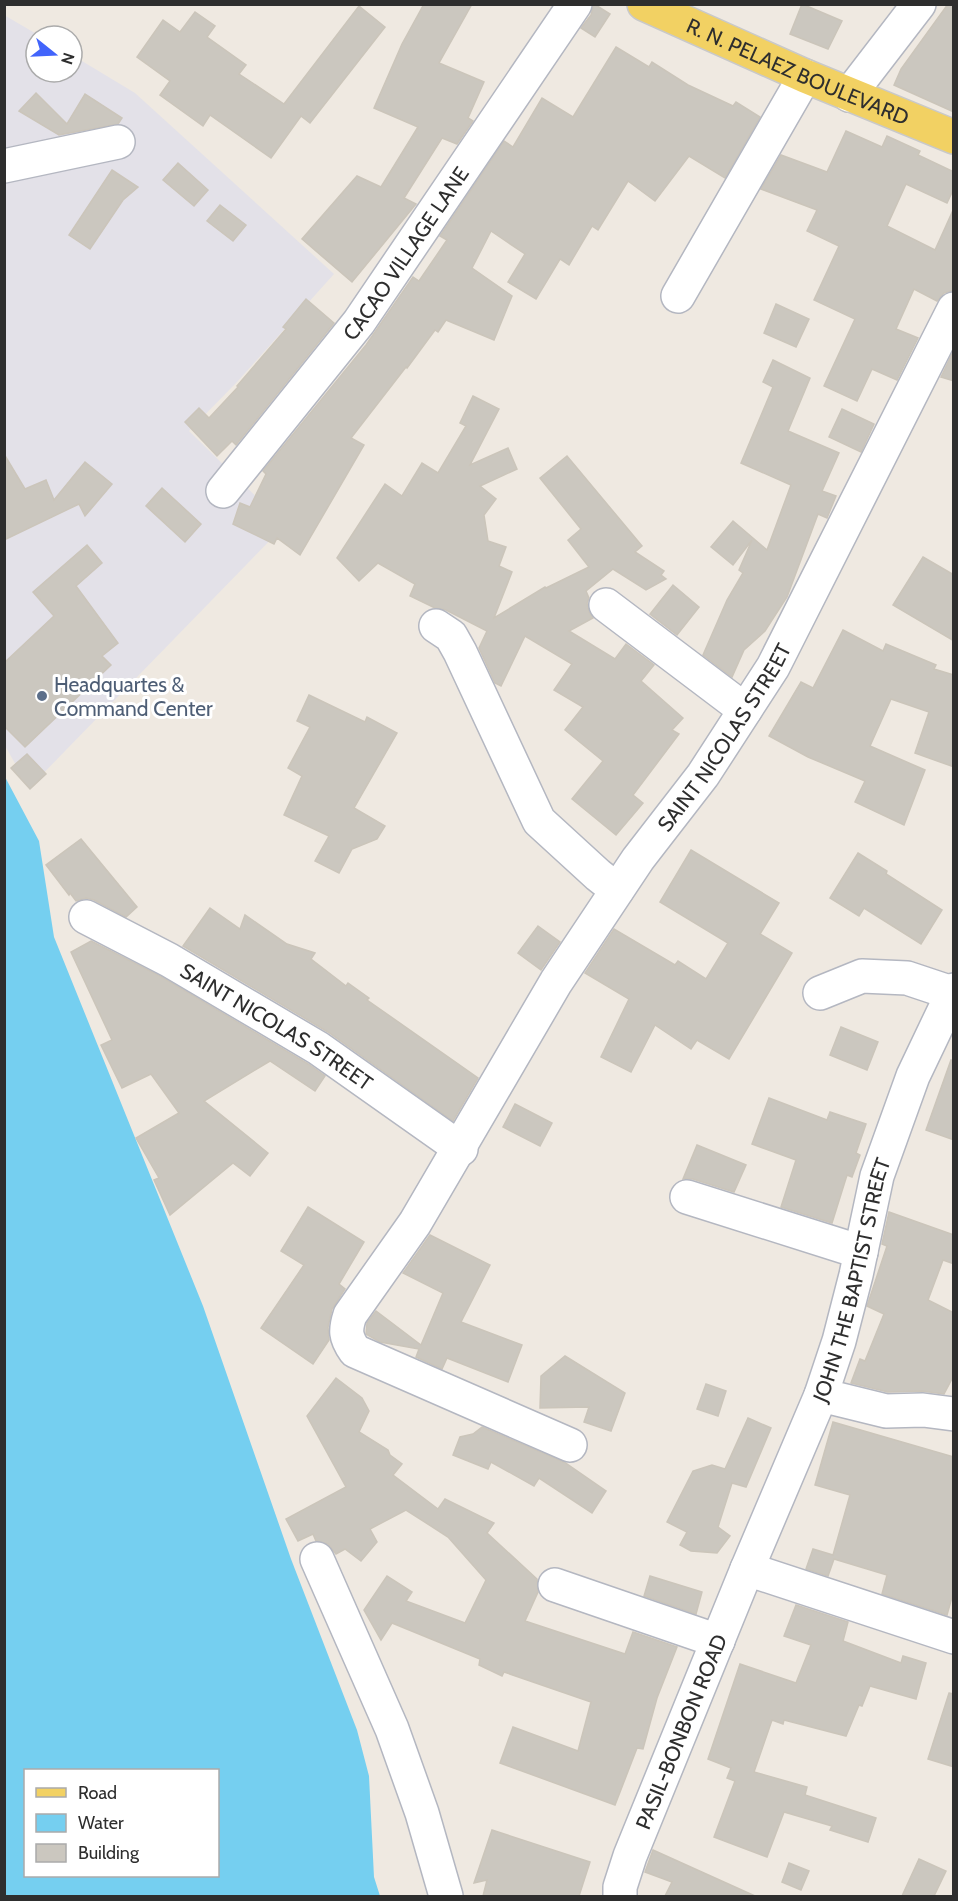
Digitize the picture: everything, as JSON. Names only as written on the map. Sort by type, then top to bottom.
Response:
[{"type":"main road","name":"R. N. PELAEZ BOULEVARD","points":[[662,8],[805,76],[954,137]]},
{"type":"street","name":"CACAO VILLAGE LANE","points":[[223,491],[359,322],[575,4]]},
{"type":"street","points":[[849,94],[919,4]]},
{"type":"street","points":[[678,296],[805,76]]},
{"type":"street","points":[[4,166],[118,142]]},
{"type":"street","name":"SAINT NICOLAS STREET","points":[[570,1445],[355,1351],[347,1340],[346,1329],[351,1315],[415,1223],[460,1149],[556,982],[638,859],[704,775],[778,658],[954,309]]},
{"type":"street","points":[[606,605],[745,710]]},
{"type":"street","points":[[436,626],[451,636],[460,652],[539,821],[617,890]]},
{"type":"street","name":"SAINT NICOLAS STREET","points":[[86,917],[169,960],[318,1048],[460,1149]]},
{"type":"street","points":[[820,993],[862,976],[906,978],[953,992]]},
{"type":"street","name":"JOHN THE BAPTIST STREET","points":[[747,1569],[821,1395],[839,1341],[877,1176],[913,1076],[953,992]]},
{"type":"street","points":[[687,1197],[861,1252]]},
{"type":"street","points":[[821,1395],[886,1411],[923,1410],[954,1414]]},
{"type":"street","points":[[317,1558],[392,1729],[422,1813],[446,1896]]},
{"type":"street","points":[[747,1569],[954,1637]]},
{"type":"street","name":"PASIL-BONBON ROAD","points":[[620,1896],[620,1887],[630,1856],[747,1569]]},
{"type":"street","points":[[555,1585],[718,1641]]},
{"type":"shaded area","points":[[4,15],[24,27],[24,84],[84,84],[84,62],[135,93],[334,274],[237,382],[189,431],[285,525],[29,788],[4,744]]},
{"type":"water","points":[[4,775],[39,841],[54,937],[203,1306],[291,1559],[357,1730],[369,1776],[374,1877],[380,1896],[5,1896]]},
{"type":"building","points":[[424,4],[472,4],[439,63],[484,82],[468,118],[473,121],[457,144],[442,138],[404,198],[416,204],[352,282],[302,239],[357,176],[381,187],[418,127],[374,108],[402,44]]},
{"type":"building","points":[[594,4],[610,14],[595,37],[581,28],[591,15]]},
{"type":"building","points":[[802,4],[842,21],[828,49],[790,34]]},
{"type":"building","points":[[948,4],[954,4],[954,112],[894,85],[901,69]]},
{"type":"building","points":[[359,6],[385,27],[310,123],[301,116],[271,158],[210,115],[203,126],[160,95],[170,81],[137,57],[163,20],[180,32],[195,12],[215,26],[207,37],[246,65],[239,74],[284,104]]},
{"type":"building","points":[[616,47],[649,67],[652,62],[688,85],[733,106],[736,102],[760,117],[725,178],[689,156],[655,201],[628,181],[598,230],[592,226],[569,265],[560,259],[536,299],[508,282],[525,254],[491,231],[472,268],[512,296],[494,340],[446,320],[438,332],[435,330],[351,438],[364,445],[300,555],[277,538],[274,544],[233,524],[240,503],[250,507],[266,474],[263,471],[366,345],[413,277],[419,281],[447,240],[440,236],[504,141],[513,147],[542,98],[573,117]]},
{"type":"building","points":[[36,93],[67,124],[85,94],[122,118],[118,124],[59,135],[19,111]]},
{"type":"building","points":[[846,131],[882,147],[887,136],[920,151],[918,155],[954,172],[954,188],[947,203],[906,184],[887,226],[935,250],[954,208],[954,290],[944,293],[937,301],[914,289],[896,329],[918,338],[897,380],[872,369],[857,401],[824,386],[855,319],[814,300],[839,246],[807,231],[817,210],[761,189],[781,155],[827,172]]},
{"type":"building","points":[[178,163],[208,190],[194,206],[163,180]]},
{"type":"building","points":[[112,170],[138,187],[123,200],[90,249],[69,235]]},
{"type":"building","points":[[220,205],[246,225],[233,241],[207,221]]},
{"type":"building","points":[[306,299],[334,323],[236,445],[232,441],[217,456],[185,422],[199,408],[209,418],[286,329],[283,327]]},
{"type":"building","points":[[776,304],[809,319],[796,347],[764,333]]},
{"type":"building","points":[[954,354],[954,381],[941,377]]},
{"type":"building","points":[[773,360],[810,378],[788,431],[839,453],[822,491],[836,496],[827,518],[818,514],[787,597],[765,631],[744,650],[732,677],[703,655],[727,600],[743,573],[739,570],[752,540],[733,565],[711,547],[733,521],[767,550],[791,485],[741,463],[773,387],[763,382]]},
{"type":"building","points":[[473,396],[499,409],[470,465],[508,448],[517,469],[480,486],[496,499],[484,515],[488,541],[506,547],[499,566],[512,572],[494,618],[545,587],[589,567],[568,540],[581,529],[540,478],[567,456],[642,546],[635,552],[664,571],[661,575],[666,579],[646,590],[613,569],[586,591],[589,598],[587,603],[589,612],[593,618],[569,631],[615,659],[626,644],[654,665],[641,681],[683,718],[672,730],[679,734],[633,795],[643,803],[616,835],[572,799],[603,761],[565,730],[583,707],[554,690],[572,664],[525,636],[501,686],[495,683],[479,648],[487,631],[446,610],[435,608],[410,596],[415,584],[378,563],[359,581],[337,558],[385,484],[402,496],[422,463],[438,473],[466,426],[460,423]]},
{"type":"building","points":[[842,409],[874,424],[861,452],[829,437]]},
{"type":"building","points":[[4,454],[25,489],[46,480],[54,500],[85,462],[112,484],[85,516],[79,504],[4,540]]},
{"type":"building","points":[[162,488],[201,524],[185,542],[146,506]]},
{"type":"building","name":"Headquartes & Command Center","points":[[87,545],[102,563],[76,586],[118,643],[102,656],[111,665],[25,747],[4,726],[4,663],[54,616],[33,592]]},
{"type":"building","points":[[923,557],[954,575],[954,641],[893,605]]},
{"type":"building","points":[[673,585],[699,607],[677,635],[650,614]]},
{"type":"building","points":[[843,630],[883,651],[886,644],[936,665],[934,669],[954,675],[954,767],[915,753],[929,712],[891,699],[870,746],[925,770],[904,825],[855,802],[865,781],[808,757],[769,736],[801,682],[813,688]]},
{"type":"building","points":[[309,695],[365,722],[367,717],[397,733],[354,808],[385,826],[377,839],[352,849],[339,873],[315,861],[329,836],[284,815],[302,776],[288,768],[310,727],[297,721]]},
{"type":"building","points":[[27,754],[46,774],[30,789],[11,768]]},
{"type":"building","points":[[81,839],[137,907],[126,917],[94,900],[86,898],[76,901],[46,865]]},
{"type":"building","points":[[691,850],[779,903],[760,934],[792,953],[729,1059],[697,1040],[691,1049],[655,1025],[631,1072],[601,1057],[629,999],[585,973],[614,929],[675,965],[678,961],[706,979],[728,943],[660,902]]},
{"type":"building","points":[[858,853],[942,910],[921,944],[864,908],[859,916],[830,898]]},
{"type":"building","points":[[210,908],[240,929],[245,915],[287,944],[315,953],[311,959],[346,986],[348,983],[369,998],[367,1000],[478,1078],[453,1121],[328,1032],[183,946]]},
{"type":"building","points":[[538,926],[560,942],[541,970],[518,953]]},
{"type":"building","points":[[91,941],[160,976],[325,1076],[315,1091],[270,1061],[204,1101],[268,1153],[250,1176],[233,1163],[170,1215],[154,1180],[159,1178],[136,1138],[179,1113],[151,1074],[122,1088],[101,1045],[112,1040],[71,952]]},
{"type":"building","points":[[841,1027],[878,1042],[867,1070],[830,1055]]},
{"type":"building","points":[[951,1060],[954,1061],[954,1140],[926,1130]]},
{"type":"building","points":[[769,1098],[827,1120],[830,1112],[866,1124],[856,1153],[860,1155],[852,1177],[847,1175],[832,1223],[781,1207],[796,1160],[752,1144]]},
{"type":"building","points":[[515,1104],[552,1123],[540,1146],[503,1127]]},
{"type":"building","points":[[697,1145],[746,1165],[734,1192],[693,1179],[683,1179]]},
{"type":"building","points":[[308,1207],[364,1242],[339,1284],[345,1289],[332,1309],[328,1327],[329,1340],[313,1364],[261,1328],[304,1265],[281,1251]]},
{"type":"building","points":[[889,1212],[954,1235],[954,1264],[943,1260],[928,1300],[954,1313],[954,1375],[944,1394],[922,1391],[888,1392],[851,1383],[860,1359],[865,1361],[884,1314],[867,1306],[887,1246],[882,1244]]},
{"type":"building","points":[[430,1235],[490,1265],[461,1322],[522,1345],[508,1382],[447,1358],[442,1369],[416,1357],[419,1349],[380,1342],[366,1334],[367,1323],[376,1311],[421,1345],[443,1293],[403,1273]]},
{"type":"building","points":[[565,1356],[625,1393],[611,1431],[584,1422],[589,1407],[540,1408],[541,1376]]},
{"type":"building","points":[[336,1378],[362,1398],[369,1411],[359,1432],[388,1450],[390,1455],[402,1464],[393,1475],[438,1509],[445,1499],[494,1523],[487,1533],[537,1579],[538,1592],[525,1621],[625,1654],[633,1632],[677,1647],[657,1698],[643,1749],[637,1748],[615,1805],[500,1763],[513,1727],[578,1751],[591,1702],[504,1672],[502,1676],[479,1665],[480,1659],[392,1623],[381,1640],[364,1610],[387,1576],[412,1592],[406,1601],[465,1623],[486,1580],[448,1537],[406,1510],[370,1529],[377,1542],[361,1561],[345,1549],[336,1554],[328,1544],[316,1541],[313,1534],[298,1541],[286,1519],[346,1487],[307,1416]]},
{"type":"building","points":[[706,1384],[726,1391],[718,1416],[697,1409]]},
{"type":"building","points":[[748,1418],[771,1428],[746,1487],[732,1483],[718,1527],[730,1536],[717,1553],[691,1551],[680,1545],[687,1532],[667,1522],[693,1471],[712,1465],[725,1469]]},
{"type":"building","points":[[833,1422],[954,1457],[954,1590],[947,1615],[882,1594],[887,1575],[834,1559],[828,1576],[806,1569],[813,1549],[833,1555],[850,1495],[815,1485]]},
{"type":"building","points":[[482,1427],[564,1462],[606,1491],[592,1513],[539,1478],[534,1486],[491,1462],[488,1469],[453,1455],[460,1437],[473,1434]]},
{"type":"building","points":[[650,1576],[702,1592],[696,1614],[644,1596]]},
{"type":"building","points":[[796,1605],[848,1622],[843,1641],[901,1663],[903,1656],[926,1663],[916,1699],[870,1686],[846,1736],[784,1720],[783,1724],[772,1720],[754,1772],[807,1787],[805,1795],[876,1818],[868,1842],[830,1830],[832,1826],[784,1812],[767,1857],[714,1837],[735,1781],[727,1778],[731,1768],[708,1759],[740,1664],[796,1683],[811,1645],[784,1636]]},
{"type":"building","points":[[949,1693],[954,1694],[954,1767],[928,1759]]},
{"type":"building","points":[[492,1830],[590,1862],[579,1896],[483,1896],[487,1880],[474,1883]]},
{"type":"building","points":[[653,1850],[755,1896],[665,1896],[672,1882],[645,1872]]},
{"type":"building","points":[[919,1859],[946,1871],[934,1896],[902,1896]]},
{"type":"building","points":[[789,1863],[809,1871],[801,1890],[782,1882]]},
{"type":"place","name":"Headquartes & Command Center","points":[[42,696]]}]
